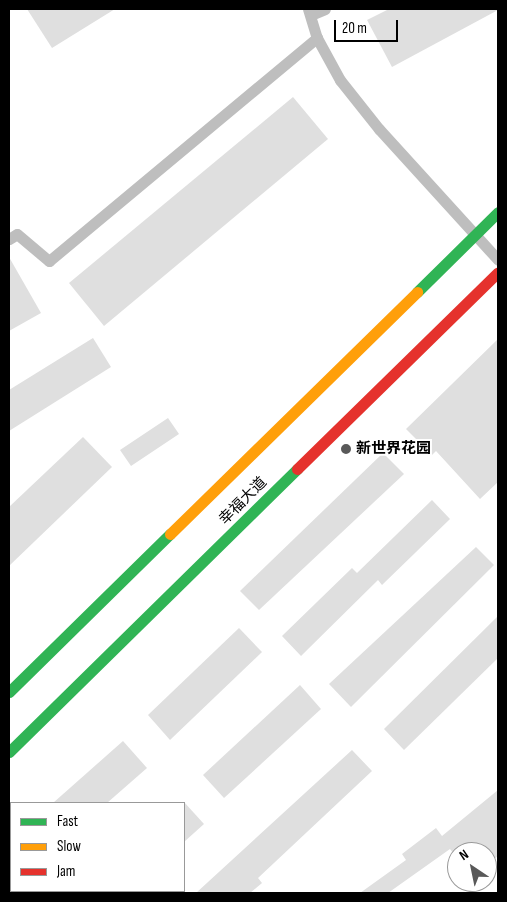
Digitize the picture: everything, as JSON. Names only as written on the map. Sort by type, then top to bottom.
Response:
[{"type":"main road","name":"幸福大道","points":[[9,692],[498,212]]},
{"type":"main road","name":"幸福大道","points":[[9,752],[498,272]]},
{"type":"lane","points":[[325,9],[310,12],[317,38],[340,80],[379,129],[498,260]]},
{"type":"lane","points":[[9,239],[17,234],[49,261],[317,38]]},
{"type":"building","points":[[27,9],[115,9],[52,48]]},
{"type":"building","points":[[389,9],[498,10],[392,67],[367,20]]},
{"type":"building","points":[[293,97],[328,139],[104,326],[69,283]]},
{"type":"building","points":[[9,257],[41,313],[9,331]]},
{"type":"building","points":[[93,338],[111,367],[9,431],[9,390]]},
{"type":"building","points":[[498,339],[498,482],[480,499],[436,451],[432,455],[406,429]]},
{"type":"building","points":[[168,418],[179,434],[131,466],[120,450]]},
{"type":"building","points":[[83,437],[112,467],[9,566],[9,507]]},
{"type":"building","points":[[383,453],[404,474],[259,610],[240,591]]},
{"type":"building","points":[[432,500],[450,519],[382,585],[378,580],[301,656],[282,636],[352,568],[357,573]]},
{"type":"building","points":[[476,547],[494,565],[351,707],[329,684]]},
{"type":"building","points":[[498,616],[498,658],[404,750],[384,729]]},
{"type":"building","points":[[239,628],[262,652],[170,740],[148,715]]},
{"type":"building","points":[[300,685],[321,709],[224,798],[203,775]]},
{"type":"building","points":[[123,741],[147,768],[108,802],[54,802]]},
{"type":"building","points":[[352,750],[372,771],[258,878],[262,883],[250,893],[196,893]]},
{"type":"building","points":[[498,790],[497,857],[497,842],[447,842],[447,851],[388,893],[360,893],[406,860],[402,854],[436,828],[442,836]]},
{"type":"building","points":[[185,803],[204,824],[185,841]]},
{"type":"traffic: fast","points":[[417,292],[498,212]]},
{"type":"traffic: fast","points":[[9,752],[297,469]]},
{"type":"traffic: fast","points":[[9,692],[170,534]]},
{"type":"traffic: slow","points":[[170,534],[417,292]]},
{"type":"traffic: jam","points":[[297,469],[498,272]]},
{"type":"place","name":"新世界花园","points":[[346,449]]}]
